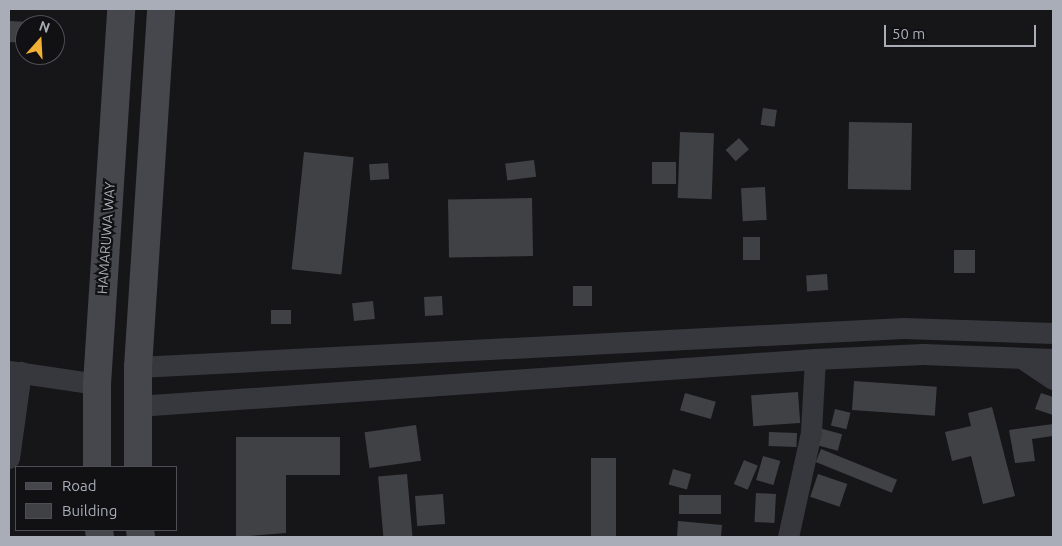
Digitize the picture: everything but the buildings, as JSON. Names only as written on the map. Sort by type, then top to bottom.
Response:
[{"type":"main road","name":"HAMARUWA WAY","points":[[97,466],[97,384],[121,9]]},
{"type":"main road","points":[[138,466],[138,368],[161,9]]},
{"type":"street","points":[[138,368],[903,328],[1053,333]]},
{"type":"street","points":[[137,406],[815,359],[922,354],[1053,360]]},
{"type":"street","points":[[1022,358],[1053,379]]},
{"type":"street","points":[[788,537],[810,432],[815,359]]},
{"type":"street","points":[[9,458],[15,372],[97,384]]}]
